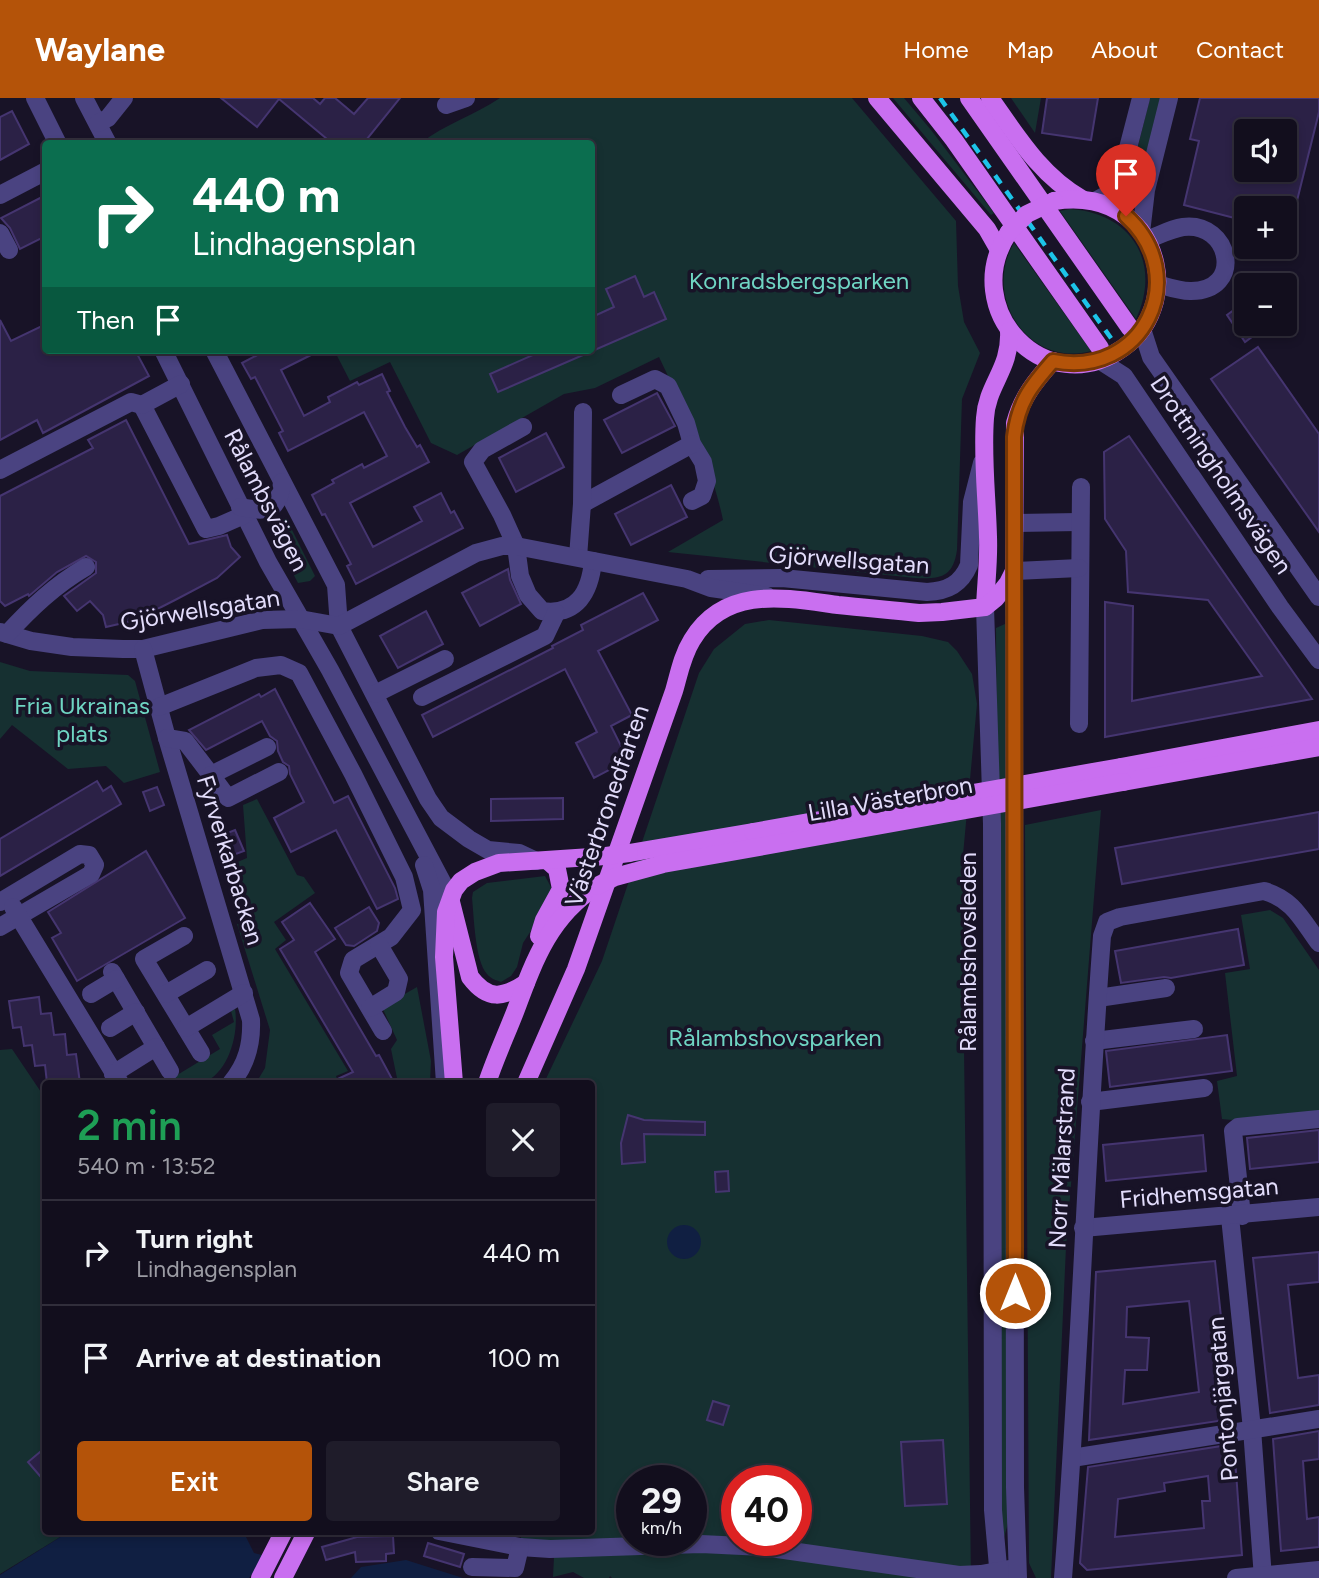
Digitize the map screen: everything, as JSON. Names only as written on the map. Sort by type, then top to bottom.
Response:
[{"type":"main road","points":[[877,98],[987,229],[999,250]]},
{"type":"main road","name":"Drottningholmsvägen","points":[[921,98],[954,140],[1100,354]]},
{"type":"main road","name":"Drottningholmsvägen","points":[[969,98],[1136,328]]},
{"type":"main road","points":[[990,98],[1044,172],[1064,189],[1126,216],[1144,236],[1156,266],[1154,303],[1119,351],[1100,354],[1076,364],[1053,361],[1034,352],[1009,331],[996,306],[993,269],[1009,232],[1032,211],[1054,201],[1088,200]]},
{"type":"main road","name":"Rålambshovsleden","points":[[985,607],[988,539],[984,457],[987,403],[1006,364],[1009,331]]},
{"type":"main road","name":"Rålambshovsleden","points":[[1014,571],[1015,423],[1027,393],[1053,361]]},
{"type":"main road","points":[[987,572],[1014,571]]},
{"type":"main road","points":[[985,607],[996,598],[1014,571]]},
{"type":"main road","name":"Västerbronedfarten","points":[[527,1080],[576,969],[688,646],[709,619],[736,604],[757,598],[781,598]]},
{"type":"main road","name":"Gjörwellsgatan","points":[[781,598],[862,608],[942,612],[985,607]]},
{"type":"main road","name":"Lilla Västerbron","points":[[537,953],[563,914],[585,893],[615,877],[663,864],[1122,774],[1319,730]]},
{"type":"main road","name":"Lilla Västerbron","points":[[450,897],[461,881],[483,867],[499,863],[659,850],[1122,774],[1319,747]]},
{"type":"main road","points":[[488,1080],[537,953],[544,920],[561,889],[557,869],[542,861]]},
{"type":"main road","points":[[450,897],[470,977],[476,986],[495,996],[526,983]]},
{"type":"main road","points":[[450,897],[444,928],[443,957],[454,1080]]},
{"type":"main road","points":[[260,1578],[282,1535]]},
{"type":"main road","points":[[283,1578],[305,1535]]},
{"type":"street","points":[[34,98],[56,140]]},
{"type":"street","points":[[84,98],[106,140]]},
{"type":"street","points":[[98,123],[108,118],[124,98]]},
{"type":"street","points":[[446,105],[466,98]]},
{"type":"street","points":[[1088,200],[1113,191],[1119,183],[1141,98]]},
{"type":"street","points":[[1157,284],[1192,291],[1209,287],[1224,274],[1227,264],[1221,244],[1203,230],[1181,227],[1144,236],[1146,190],[1170,98]]},
{"type":"street","points":[[0,195],[42,173]]},
{"type":"street","points":[[0,233],[9,250]]},
{"type":"street","name":"Drottningholmsvägen","points":[[1136,328],[1151,357],[1319,597]]},
{"type":"street","name":"Rålambsvägen","points":[[165,354],[242,511],[450,897]]},
{"type":"street","name":"Rålambsvägen","points":[[216,354],[336,585],[339,626],[428,799],[441,818],[454,830],[488,850],[519,853],[542,861]]},
{"type":"street","name":"Drottningholmsvägen","points":[[1100,354],[1124,376],[1280,607],[1319,660]]},
{"type":"street","points":[[621,396],[655,379],[668,386],[686,423],[692,444],[703,462],[707,481],[702,496],[692,501]]},
{"type":"street","points":[[0,470],[131,402],[142,405],[181,384]]},
{"type":"street","points":[[142,405],[206,529],[219,526],[242,511],[273,507],[280,499],[282,482]]},
{"type":"street","points":[[523,427],[482,450],[473,462],[516,546],[520,576],[528,595],[542,611],[556,613],[577,603],[588,588],[582,504],[583,412]]},
{"type":"street","points":[[582,504],[692,444]]},
{"type":"street","name":"Gjörwellsgatan","points":[[687,579],[782,578],[939,591],[951,588],[969,565],[972,502],[984,457]]},
{"type":"street","points":[[1079,724],[1081,487]]},
{"type":"street","points":[[1014,523],[1079,522]]},
{"type":"street","name":"Gjörwellsgatan","points":[[3,633],[31,641],[72,647],[144,649],[262,620],[300,619],[339,626],[476,553],[502,545],[687,579],[711,588],[781,598]]},
{"type":"street","points":[[3,633],[67,578],[86,567]]},
{"type":"street","points":[[1014,571],[1079,568]]},
{"type":"street","name":"Rålambshovsleden","points":[[1014,571],[1015,1487],[1018,1572]]},
{"type":"street","name":"Rålambshovsleden","points":[[985,607],[992,824],[992,1574]]},
{"type":"street","points":[[422,697],[545,636],[556,613]]},
{"type":"street","name":"Rålambsvägen","points":[[330,670],[328,656],[339,626]]},
{"type":"street","name":"Fyrverkarbacken","points":[[144,649],[167,738],[251,1020],[247,1057],[233,1080]]},
{"type":"street","points":[[375,694],[445,659]]},
{"type":"street","points":[[159,707],[256,668],[281,665],[299,673],[404,877],[412,910],[391,937],[353,960],[349,973],[383,1031]]},
{"type":"street","points":[[360,726],[361,743],[422,860],[432,890],[445,1080]]},
{"type":"street","points":[[167,738],[185,741],[228,797],[279,772]]},
{"type":"street","points":[[211,775],[267,747]]},
{"type":"street","points":[[0,927],[18,916],[91,873],[95,865],[89,855],[80,854],[4,900],[18,916],[116,1079],[156,1047]]},
{"type":"street","name":"Norr Mälarstrand","points":[[1063,1578],[1073,1458],[1094,1041],[1102,936],[1107,922],[1120,917],[1264,891],[1278,895],[1291,904],[1319,943]]},
{"type":"street","points":[[184,936],[144,959],[201,1053]]},
{"type":"street","points":[[370,1008],[396,992],[399,979],[379,944]]},
{"type":"street","points":[[166,994],[207,970]]},
{"type":"street","points":[[91,994],[114,976],[170,1071]]},
{"type":"street","points":[[1098,998],[1166,988]]},
{"type":"street","points":[[186,1028],[244,993]]},
{"type":"street","points":[[110,1028],[136,1012]]},
{"type":"street","points":[[1094,1041],[1194,1029]]},
{"type":"street","points":[[1090,1102],[1204,1088]]},
{"type":"street","name":"Pontonjärgatan","points":[[1263,1577],[1236,1216],[1233,1131],[1238,1127],[1319,1119]]},
{"type":"street","name":"Fridhemsgatan","points":[[1083,1227],[1319,1208]]},
{"type":"street","points":[[1073,1458],[1319,1419]]},
{"type":"street","points":[[459,1535],[520,1547],[550,1549],[701,1544],[751,1546],[938,1572],[1018,1572]]},
{"type":"street","points":[[472,1567],[515,1568],[520,1547]]},
{"type":"street","points":[[1236,1578],[1319,1570]]},
{"type":"green space","name":"Konradsbergsparken","points":[[500,98],[852,98],[956,221],[958,286],[964,322],[980,353],[962,399],[957,550],[949,571],[938,577],[915,578],[668,552],[723,520],[704,457],[659,357],[595,388],[564,394],[457,455],[431,443],[390,362],[350,381],[336,354],[595,354],[595,140],[425,140]]},
{"type":"green space","points":[[893,98],[904,98],[994,213],[991,215]]},
{"type":"green space","points":[[1011,98],[1041,98],[1035,133]]},
{"type":"green space","points":[[1150,98],[1163,98],[1145,169],[1133,166]]},
{"type":"green space","points":[[1070,209],[1110,220],[1136,244],[1143,261],[1145,279],[1143,298],[1136,319],[1060,211]]},
{"type":"green space","points":[[1014,243],[1091,351],[1068,353],[1048,349],[1031,338],[1017,323],[1008,305],[1004,285],[1006,264]]},
{"type":"green space","points":[[280,517],[286,518],[315,576],[310,581],[298,583],[271,532],[270,524]]},
{"type":"green space","name":"Rålambshovsparken","points":[[769,620],[922,636],[948,642],[972,674],[977,704],[963,855],[971,1578],[584,1578],[573,1572],[553,1577],[554,1557],[529,1555],[520,1536],[516,1535],[595,1535],[595,1080],[545,1080],[602,961],[699,673],[714,649],[745,624]]},
{"type":"green space","points":[[1007,623],[1008,1523],[1002,1545],[996,628]]},
{"type":"green space","name":"Fria Ukrainas plats","points":[[0,662],[30,671],[128,675],[135,681],[160,772],[124,783],[106,766],[68,769],[12,725],[0,739]]},
{"type":"green space","points":[[257,799],[297,875],[304,877],[315,893],[274,922],[286,940],[275,949],[348,1071],[336,1076],[338,1080],[258,1080],[265,1068],[270,1030],[237,924],[249,919],[228,866],[247,858],[243,805]]},
{"type":"green space","points":[[1101,810],[1066,1247],[1051,1578],[1036,1578],[1029,1563],[1025,825]]},
{"type":"green space","points":[[545,876],[552,889],[541,915],[523,943],[517,967],[511,976],[501,982],[494,979],[487,974],[480,959],[474,927],[473,892],[487,883]]},
{"type":"green space","points":[[1270,910],[1283,918],[1319,970],[1319,1112],[1222,1119],[1217,1081],[1237,1076],[1225,973],[1250,969],[1241,915]]},
{"type":"green space","points":[[417,987],[431,1061],[430,1080],[397,1080],[391,1049],[397,1040],[382,1007]]},
{"type":"green space","points":[[235,1009],[233,1040],[220,1071],[208,1080],[169,1080],[220,1049],[212,1035],[234,1022],[231,1011]]},
{"type":"green space","points":[[12,1049],[42,1094],[42,1535],[63,1535],[0,1574],[0,1050]]},
{"type":"water","points":[[684,1225],[696,1230],[701,1242],[696,1254],[684,1259],[672,1254],[667,1242],[672,1230]]},
{"type":"water","points":[[64,1535],[245,1535],[254,1553],[266,1556],[249,1578],[0,1578],[0,1575]]},
{"type":"water","points":[[406,1560],[463,1578],[351,1578],[361,1567]]},
{"type":"building","points":[[221,98],[313,98],[320,104],[325,98],[335,98],[354,114],[368,98],[400,98],[366,140],[328,140],[279,99],[257,127]]},
{"type":"building","points":[[1047,98],[1098,98],[1091,140],[1042,133]]},
{"type":"building","points":[[1200,98],[1319,98],[1319,112],[1297,201],[1297,196],[1234,196],[1234,218],[1184,205],[1199,141],[1190,139]]},
{"type":"building","points":[[12,111],[29,144],[0,160],[0,117]]},
{"type":"building","points":[[42,197],[42,238],[20,249],[10,228],[1,218]]},
{"type":"building","points":[[635,276],[644,297],[654,292],[666,319],[595,350],[595,316],[614,307],[606,289]]},
{"type":"building","points":[[1234,310],[1234,326],[1227,315]]},
{"type":"building","points":[[0,320],[11,341],[42,326],[42,354],[137,354],[149,376],[43,433],[37,420],[0,440]]},
{"type":"building","points":[[1241,336],[1253,336],[1245,342]]},
{"type":"building","points":[[1258,347],[1319,434],[1319,532],[1211,379]]},
{"type":"building","points":[[259,354],[313,354],[281,370],[304,416],[330,402],[328,397],[357,382],[359,385],[382,374],[390,391],[387,392],[405,427],[417,447],[420,445],[429,462],[350,503],[373,547],[422,521],[414,507],[441,493],[451,513],[454,511],[463,528],[356,584],[347,566],[351,564],[312,495],[334,483],[332,480],[362,464],[364,468],[387,456],[364,412],[288,451],[279,433],[283,431],[255,377],[251,379],[242,363]]},
{"type":"building","points":[[535,354],[585,354],[498,392],[490,374]]},
{"type":"building","points":[[657,393],[675,426],[622,453],[604,420]]},
{"type":"building","points":[[126,420],[189,544],[227,535],[231,547],[240,557],[217,578],[177,599],[136,620],[106,627],[103,615],[90,601],[77,611],[64,596],[96,573],[96,562],[86,556],[57,572],[29,596],[28,594],[5,606],[0,601],[0,496],[93,448],[88,440]]},
{"type":"building","points":[[546,433],[564,467],[516,492],[499,458]]},
{"type":"building","points":[[1129,436],[1312,699],[1105,737],[1105,602],[1133,606],[1132,701],[1262,676],[1208,600],[1128,592],[1126,551],[1105,519],[1104,452]]},
{"type":"building","points":[[671,485],[687,517],[631,545],[615,514]]},
{"type":"building","points":[[508,569],[521,604],[480,626],[462,593]]},
{"type":"building","points":[[643,593],[658,620],[598,651],[632,715],[611,726],[628,760],[594,778],[576,743],[597,732],[565,669],[433,737],[422,715],[553,648],[552,646],[583,630],[581,625]]},
{"type":"building","points":[[426,611],[443,644],[398,668],[380,636]]},
{"type":"building","points":[[275,689],[334,803],[348,796],[395,888],[398,899],[377,909],[336,830],[291,852],[274,818],[304,802],[290,774],[289,766],[283,762],[278,751],[277,741],[270,736],[262,721],[206,750],[189,730],[259,694],[261,697]]},
{"type":"building","points":[[97,781],[103,791],[111,786],[121,804],[0,876],[0,839]]},
{"type":"building","points":[[157,787],[164,805],[150,811],[143,792]]},
{"type":"building","points":[[563,798],[563,819],[491,821],[491,799]]},
{"type":"building","points":[[1319,812],[1319,849],[1122,884],[1115,848]]},
{"type":"building","points":[[235,830],[244,851],[225,858],[217,837]]},
{"type":"building","points":[[146,851],[185,918],[77,981],[52,938],[61,933],[48,912]]},
{"type":"building","points":[[310,903],[335,939],[315,952],[392,1079],[336,1080],[353,1072],[280,949],[294,940],[282,922]]},
{"type":"building","points":[[369,907],[379,923],[377,931],[354,946],[346,945],[335,928]]},
{"type":"building","points":[[1238,929],[1244,965],[1171,978],[1121,983],[1115,951]]},
{"type":"building","points":[[39,997],[41,1014],[51,1013],[54,1035],[65,1034],[67,1055],[76,1054],[80,1080],[47,1080],[45,1065],[35,1066],[32,1045],[24,1046],[21,1027],[13,1028],[9,1001]]},
{"type":"building","points":[[1227,1035],[1232,1071],[1110,1087],[1106,1051]]},
{"type":"building","points":[[628,1115],[644,1120],[705,1122],[705,1135],[644,1134],[645,1162],[622,1164],[621,1143]]},
{"type":"building","points":[[1319,1130],[1319,1162],[1250,1169],[1247,1138]]},
{"type":"building","points":[[1203,1135],[1206,1171],[1106,1181],[1103,1145]]},
{"type":"building","points":[[728,1171],[729,1191],[716,1192],[715,1172]]},
{"type":"building","points":[[1319,1252],[1319,1282],[1288,1285],[1298,1378],[1319,1375],[1319,1405],[1270,1413],[1253,1258]]},
{"type":"building","points":[[1215,1261],[1232,1419],[1089,1440],[1096,1272]],"holes":[[[1189,1301],[1199,1392],[1123,1404],[1125,1370],[1147,1370],[1149,1338],[1126,1337],[1127,1307]]]},
{"type":"building","points":[[713,1401],[729,1406],[723,1425],[707,1420]]},
{"type":"building","points":[[1319,1431],[1319,1459],[1303,1461],[1307,1519],[1319,1517],[1319,1547],[1281,1551],[1273,1439]]},
{"type":"building","points":[[943,1440],[947,1504],[905,1506],[901,1442]]},
{"type":"building","points":[[1234,1444],[1242,1555],[1087,1570],[1080,1563],[1088,1467]],"holes":[[[1208,1476],[1210,1501],[1202,1501],[1204,1528],[1115,1537],[1118,1499],[1165,1491],[1164,1483]]]},
{"type":"building","points":[[42,1450],[42,1478],[28,1462]]},
{"type":"building","points":[[393,1536],[394,1553],[386,1554],[386,1561],[356,1562],[355,1552],[326,1560],[322,1547],[357,1537]]},
{"type":"building","points":[[428,1543],[464,1554],[460,1567],[424,1556]]},
{"type":"railway","points":[[940,98],[1113,341]]},
{"type":"route","points":[[1015,1293],[1015,423],[1027,393],[1053,361],[1088,363],[1109,356],[1128,345],[1147,321],[1157,294],[1156,266],[1151,248],[1142,233],[1126,216]]}]
